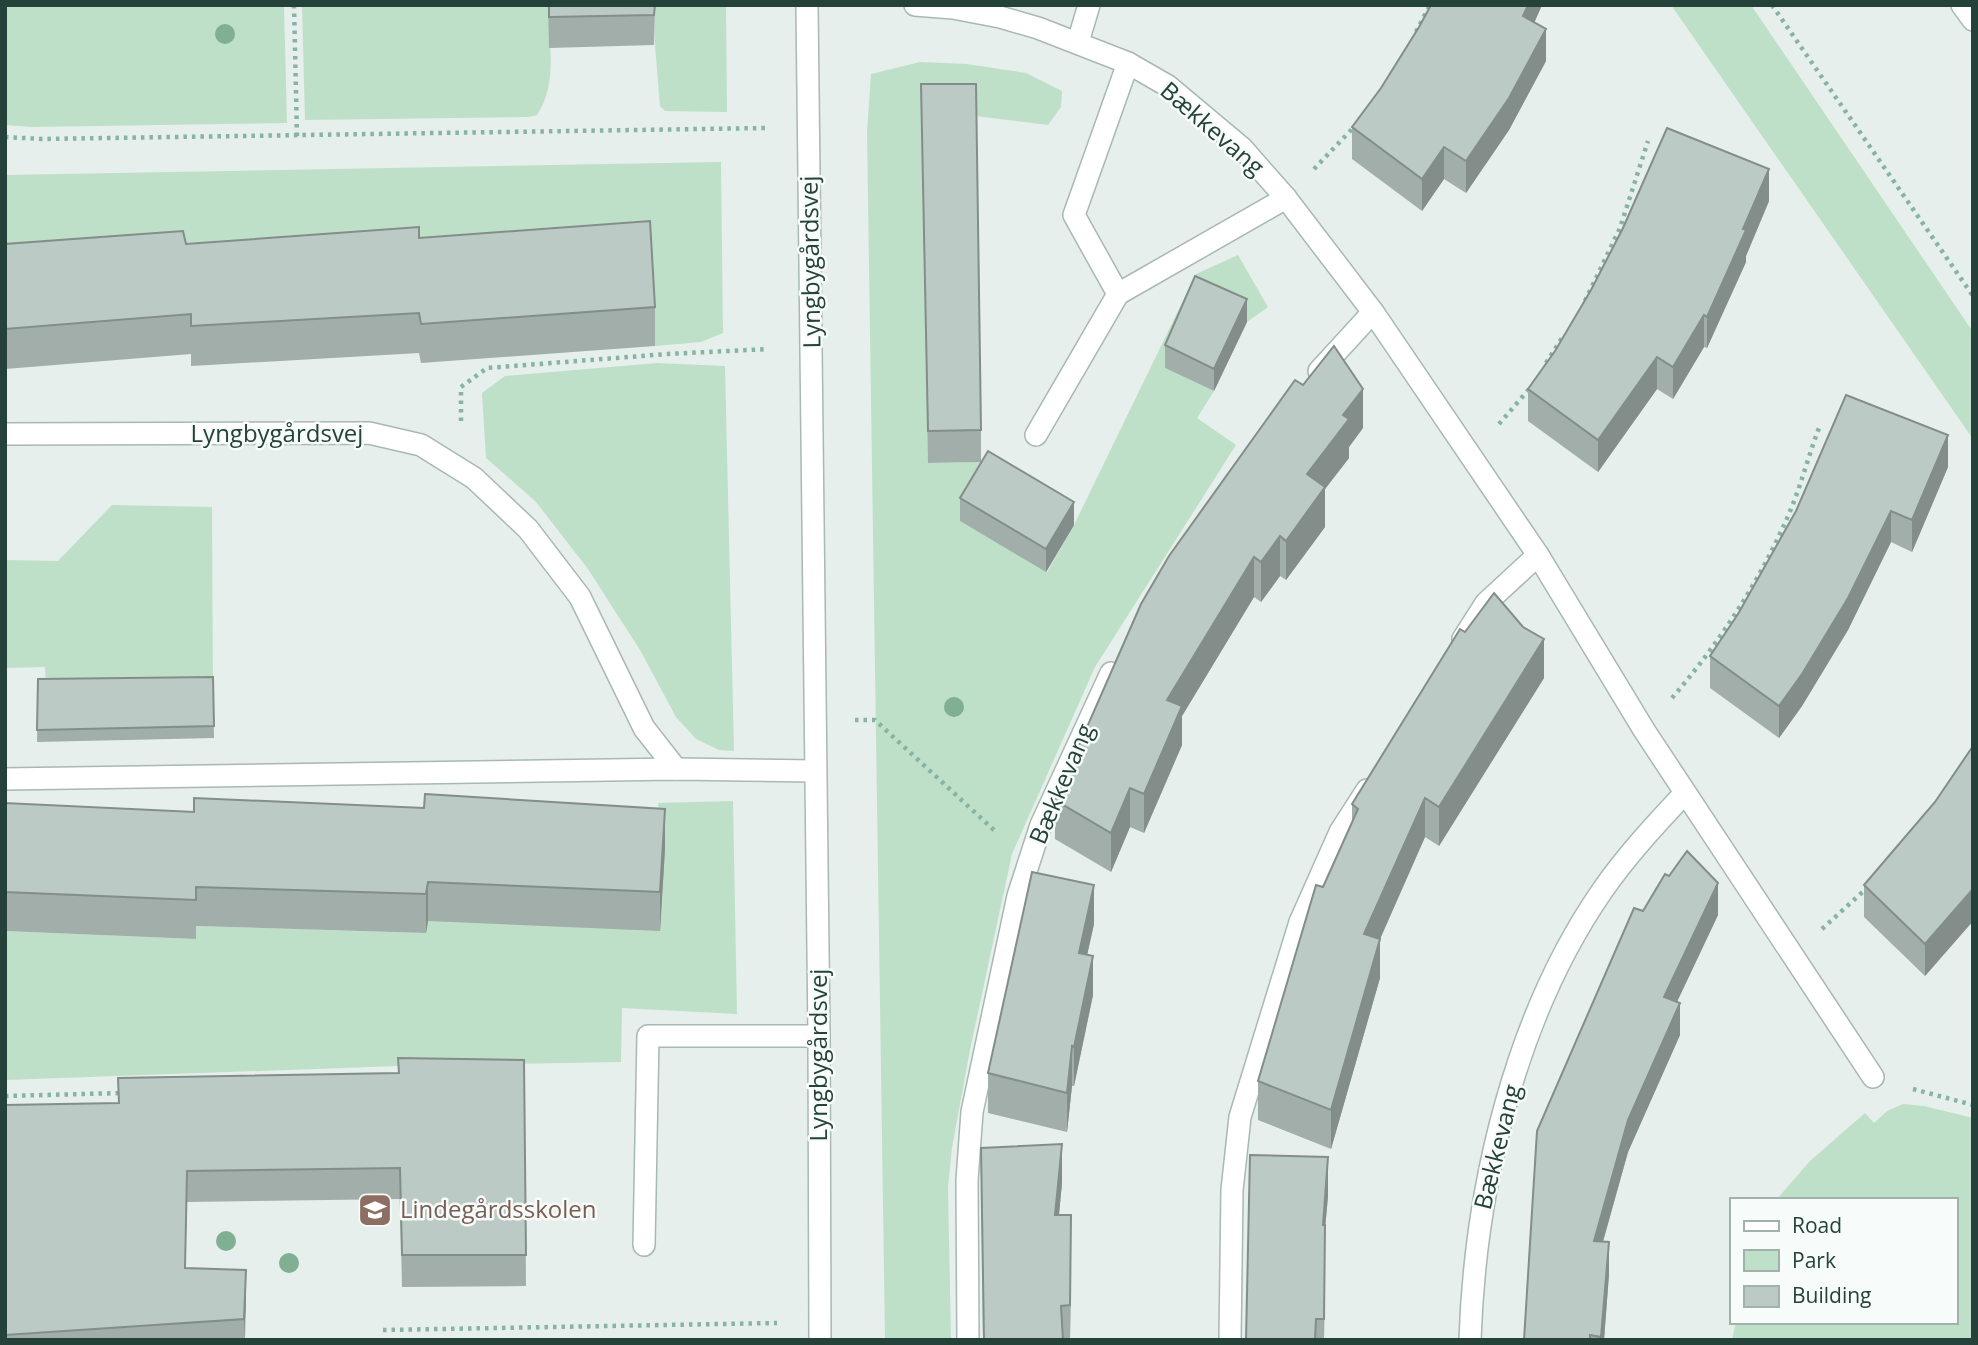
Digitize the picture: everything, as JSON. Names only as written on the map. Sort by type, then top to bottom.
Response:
[{"type":"street","name":"Lyngbygårdsvej","points":[[807,5],[820,1331]]},
{"type":"street","name":"Bækkevang","points":[[915,5],[953,8],[1000,17],[1078,42],[1128,63],[1168,86],[1242,148],[1286,198],[1373,312],[1472,457],[1538,555],[1644,730],[1874,1077]]},
{"type":"street","points":[[1078,42],[1089,5]]},
{"type":"street","points":[[1962,5],[1973,20]]},
{"type":"street","points":[[1118,294],[1074,215],[1128,63]]},
{"type":"street","points":[[1036,435],[1118,294],[1286,198]]},
{"type":"street","points":[[1310,381],[1373,312]]},
{"type":"street","name":"Lyngbygårdsvej","points":[[5,434],[369,433],[421,446],[474,478],[528,529],[580,597],[644,728],[676,769]]},
{"type":"street","points":[[1449,660],[1486,603],[1538,555]]},
{"type":"street","name":"Bækkevang","points":[[968,1340],[967,1180],[972,1112],[1018,896],[1041,825],[1119,656]]},
{"type":"street","points":[[5,779],[676,769],[815,771]]},
{"type":"street","points":[[1230,1340],[1232,1190],[1240,1117],[1300,922],[1340,832],[1376,775]]},
{"type":"street","name":"Bækkevang","points":[[1471,1340],[1479,1230],[1490,1161],[1535,1018],[1564,951],[1602,890],[1646,835],[1685,793]]},
{"type":"street","points":[[644,1245],[648,1036],[819,1036]]},
{"type":"path","points":[[294,5],[297,136]]},
{"type":"path","points":[[1414,37],[1430,5]]},
{"type":"path","points":[[1772,5],[1973,296]]},
{"type":"path","points":[[1286,198],[1358,121]]},
{"type":"path","points":[[5,137],[42,139],[297,136],[809,127]]},
{"type":"path","points":[[1580,310],[1620,228],[1648,141]]},
{"type":"path","points":[[1545,366],[1566,332]]},
{"type":"path","points":[[462,471],[461,387],[487,368],[667,354],[812,348]]},
{"type":"path","points":[[1472,457],[1530,387]]},
{"type":"path","points":[[1644,730],[1707,658],[1754,586],[1791,508],[1819,428]]},
{"type":"path","points":[[815,721],[875,720],[1030,862]]},
{"type":"path","points":[[1794,954],[1873,881]]},
{"type":"path","points":[[1874,1077],[1886,1086],[1932,1093],[1973,1105]]},
{"type":"path","points":[[5,1096],[127,1093]]},
{"type":"path","points":[[383,1330],[820,1331]]},
{"type":"green space","points":[[5,5],[284,5],[287,123],[33,127],[5,125]]},
{"type":"green space","points":[[302,5],[548,5],[551,62],[544,103],[537,115],[529,117],[305,120]]},
{"type":"green space","points":[[654,5],[726,5],[727,112],[665,111],[660,106]]},
{"type":"green space","points":[[1671,5],[1751,5],[1973,332],[1973,439]]},
{"type":"green space","points":[[920,62],[967,64],[1026,73],[1062,91],[1061,107],[1048,125],[976,116],[928,463],[981,462],[988,473],[960,521],[1047,572],[1074,525],[1196,274],[1238,255],[1268,307],[1247,322],[1165,368],[1214,391],[1197,418],[1236,445],[1095,667],[1012,854],[952,1148],[948,1187],[951,1340],[885,1340],[867,132],[871,74]]},
{"type":"green space","points":[[721,162],[723,333],[701,342],[655,346],[650,261],[5,283],[5,175]]},
{"type":"green space","points":[[657,363],[725,366],[734,751],[719,750],[696,739],[676,717],[640,650],[588,569],[536,502],[486,458],[482,393],[505,376]]},
{"type":"green space","points":[[112,505],[212,507],[213,689],[46,691],[45,667],[5,668],[5,560],[58,561]]},
{"type":"green space","points":[[733,801],[737,1014],[622,1008],[621,1062],[398,1066],[5,1080],[5,931],[196,939],[196,926],[425,933],[428,921],[665,849],[658,803]]},
{"type":"green space","points":[[1903,1104],[1924,1106],[1973,1118],[1973,1340],[1732,1340],[1736,1324],[1957,1324],[1957,1198],[1778,1198],[1810,1161],[1865,1113],[1874,1123],[1887,1111]]},
{"type":"building","points":[[549,5],[655,5],[654,15],[549,17]]},
{"type":"building","points":[[1431,5],[1528,5],[1523,16],[1546,29],[1509,98],[1466,161],[1444,147],[1422,179],[1352,127],[1381,88]]},
{"type":"building","points":[[921,84],[976,84],[981,430],[928,431]]},
{"type":"building","points":[[1667,128],[1769,169],[1743,229],[1746,230],[1707,317],[1704,315],[1673,367],[1657,357],[1598,440],[1528,389],[1555,351],[1591,290],[1623,228]]},
{"type":"building","points":[[650,221],[655,307],[421,324],[419,313],[191,326],[191,314],[5,329],[5,244],[183,231],[186,244],[419,227],[419,238]]},
{"type":"building","points":[[1195,276],[1247,299],[1214,369],[1165,345]]},
{"type":"building","points":[[1334,346],[1363,389],[1343,415],[1349,419],[1307,474],[1325,487],[1286,541],[1280,536],[1261,562],[1254,557],[1167,700],[1182,706],[1144,794],[1130,788],[1111,833],[1055,800],[1141,604],[1169,556],[1295,380],[1303,385]]},
{"type":"building","points":[[1846,395],[1948,435],[1912,520],[1891,511],[1848,598],[1802,674],[1779,706],[1710,656],[1738,614],[1796,511]]},
{"type":"building","points":[[988,451],[1074,502],[1046,549],[960,498]]},
{"type":"building","points":[[1494,593],[1523,627],[1544,639],[1439,807],[1425,798],[1364,934],[1380,939],[1331,1110],[1258,1081],[1316,885],[1323,887],[1358,809],[1352,804],[1460,629],[1465,632]]},
{"type":"building","points":[[213,677],[214,726],[37,730],[38,679]]},
{"type":"building","points":[[1973,746],[1973,889],[1925,944],[1864,885],[1935,802]]},
{"type":"building","points":[[425,794],[665,809],[660,892],[428,882],[426,894],[196,887],[196,900],[5,892],[5,803],[194,812],[194,798],[424,808]]},
{"type":"building","points":[[1687,851],[1718,883],[1664,997],[1680,1003],[1628,1120],[1594,1241],[1609,1242],[1601,1337],[1590,1335],[1590,1340],[1524,1340],[1537,1131],[1634,908],[1643,911],[1665,874],[1669,876]]},
{"type":"building","points":[[1032,872],[1094,885],[1079,953],[1093,956],[1074,1047],[1072,1046],[1067,1093],[988,1073]]},
{"type":"building","points":[[398,1058],[524,1060],[526,1255],[402,1255],[400,1168],[187,1171],[185,1268],[246,1270],[244,1319],[5,1335],[5,1105],[119,1103],[118,1078],[399,1073]]},
{"type":"building","points":[[1062,1144],[1055,1215],[1071,1215],[1070,1305],[1061,1306],[1063,1340],[984,1340],[981,1148]]},
{"type":"building","points":[[1250,1155],[1328,1157],[1323,1225],[1324,1319],[1316,1319],[1315,1340],[1246,1340]]},
{"type":"place","name":"Lindegårdsskolen","points":[[375,1210]]}]
